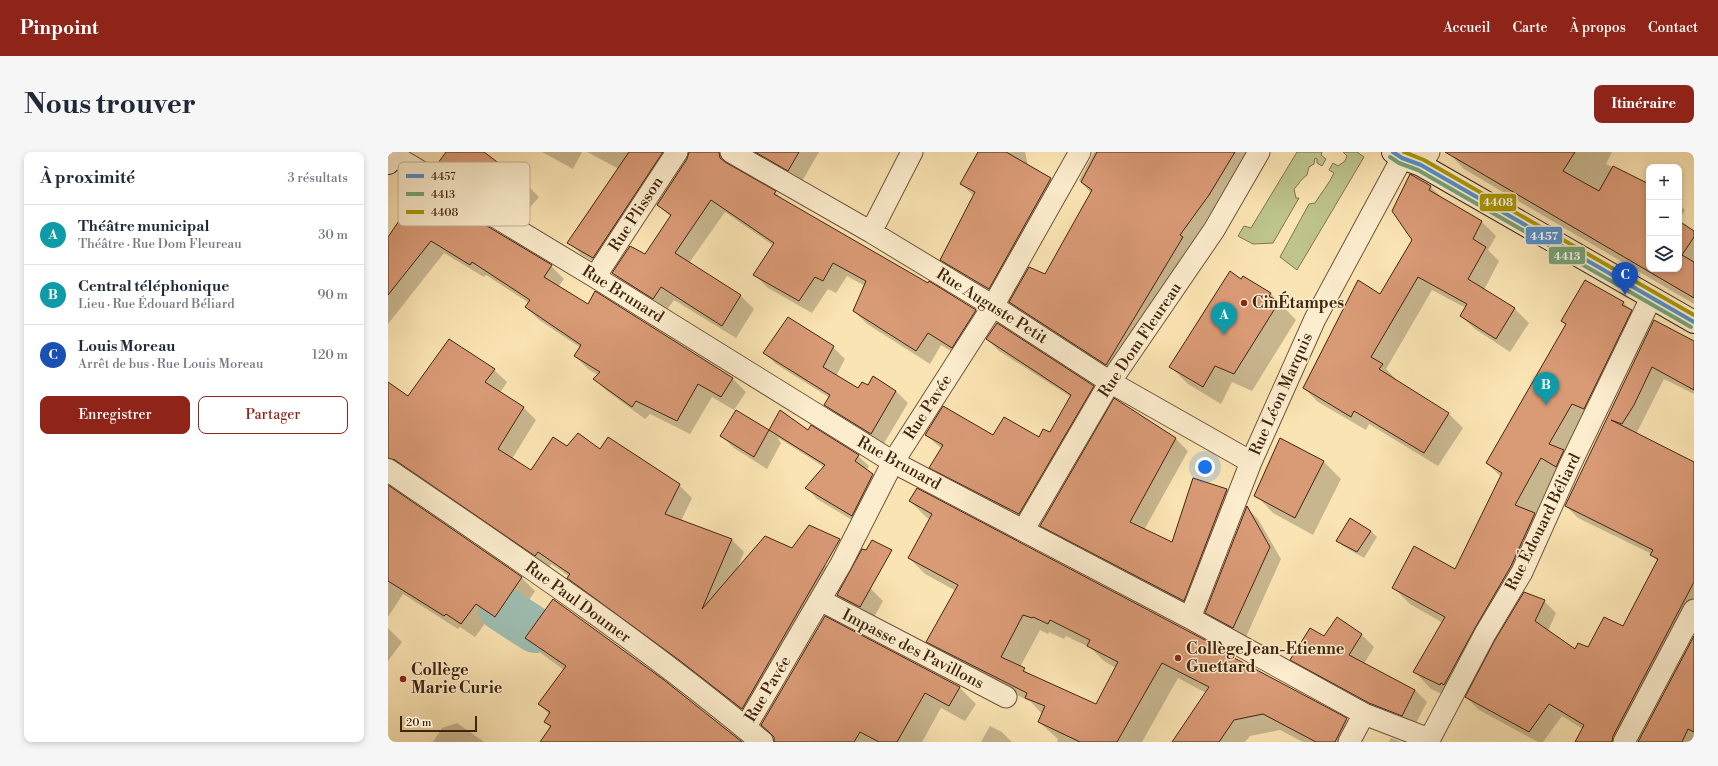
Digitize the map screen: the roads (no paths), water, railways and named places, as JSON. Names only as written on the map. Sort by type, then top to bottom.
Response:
[{"type":"street","name":"Rue Plisson","points":[[595,277],[677,152]]},
{"type":"street","name":"Rue Auguste Petit","points":[[731,152],[871,232],[993,306],[1110,382],[1251,462]]},
{"type":"street","points":[[871,232],[912,152]]},
{"type":"street","name":"Rue Pavée","points":[[745,728],[841,564],[893,462],[993,306],[1080,152]]},
{"type":"street","name":"Rue Dom Fleureau","points":[[1024,529],[1110,382],[1211,235],[1259,152]]},
{"type":"street","name":"Rue Brunard","points":[[391,156],[401,162]]},
{"type":"street","points":[[1411,157],[1694,322]]},
{"type":"street","name":"Rue Léon Marquis","points":[[1190,618],[1251,462],[1315,319],[1411,157]]},
{"type":"street","name":"Rue Brunard","points":[[509,226],[595,277],[893,462],[1024,529],[1364,714],[1428,741]]},
{"type":"street","name":"Rue Édouard Béliard","points":[[1428,741],[1485,634],[1522,572],[1570,465],[1651,298]]},
{"type":"street","name":"Rue Paul Doumer","points":[[388,470],[542,574],[598,614],[762,742]]},
{"type":"street","name":"Impasse des Pavillons","points":[[820,600],[1006,697]]},
{"type":"street","points":[[1624,742],[1694,610]]},
{"type":"street","points":[[1349,742],[1364,714]]},
{"type":"waterway","points":[[501,608],[535,630]]},
{"type":"place","name":"Louis Moreau","points":[[1625,295]]},
{"type":"place","name":"CinÉtampes","points":[[1244,303]]},
{"type":"place","name":"Théâtre municipal","points":[[1224,335]]},
{"type":"place","name":"Central téléphonique","points":[[1546,405]]},
{"type":"place","name":"Collège Jean-Etienne Guettard","points":[[1178,658]]},
{"type":"place","name":"Collège Marie Curie","points":[[403,679]]}]
